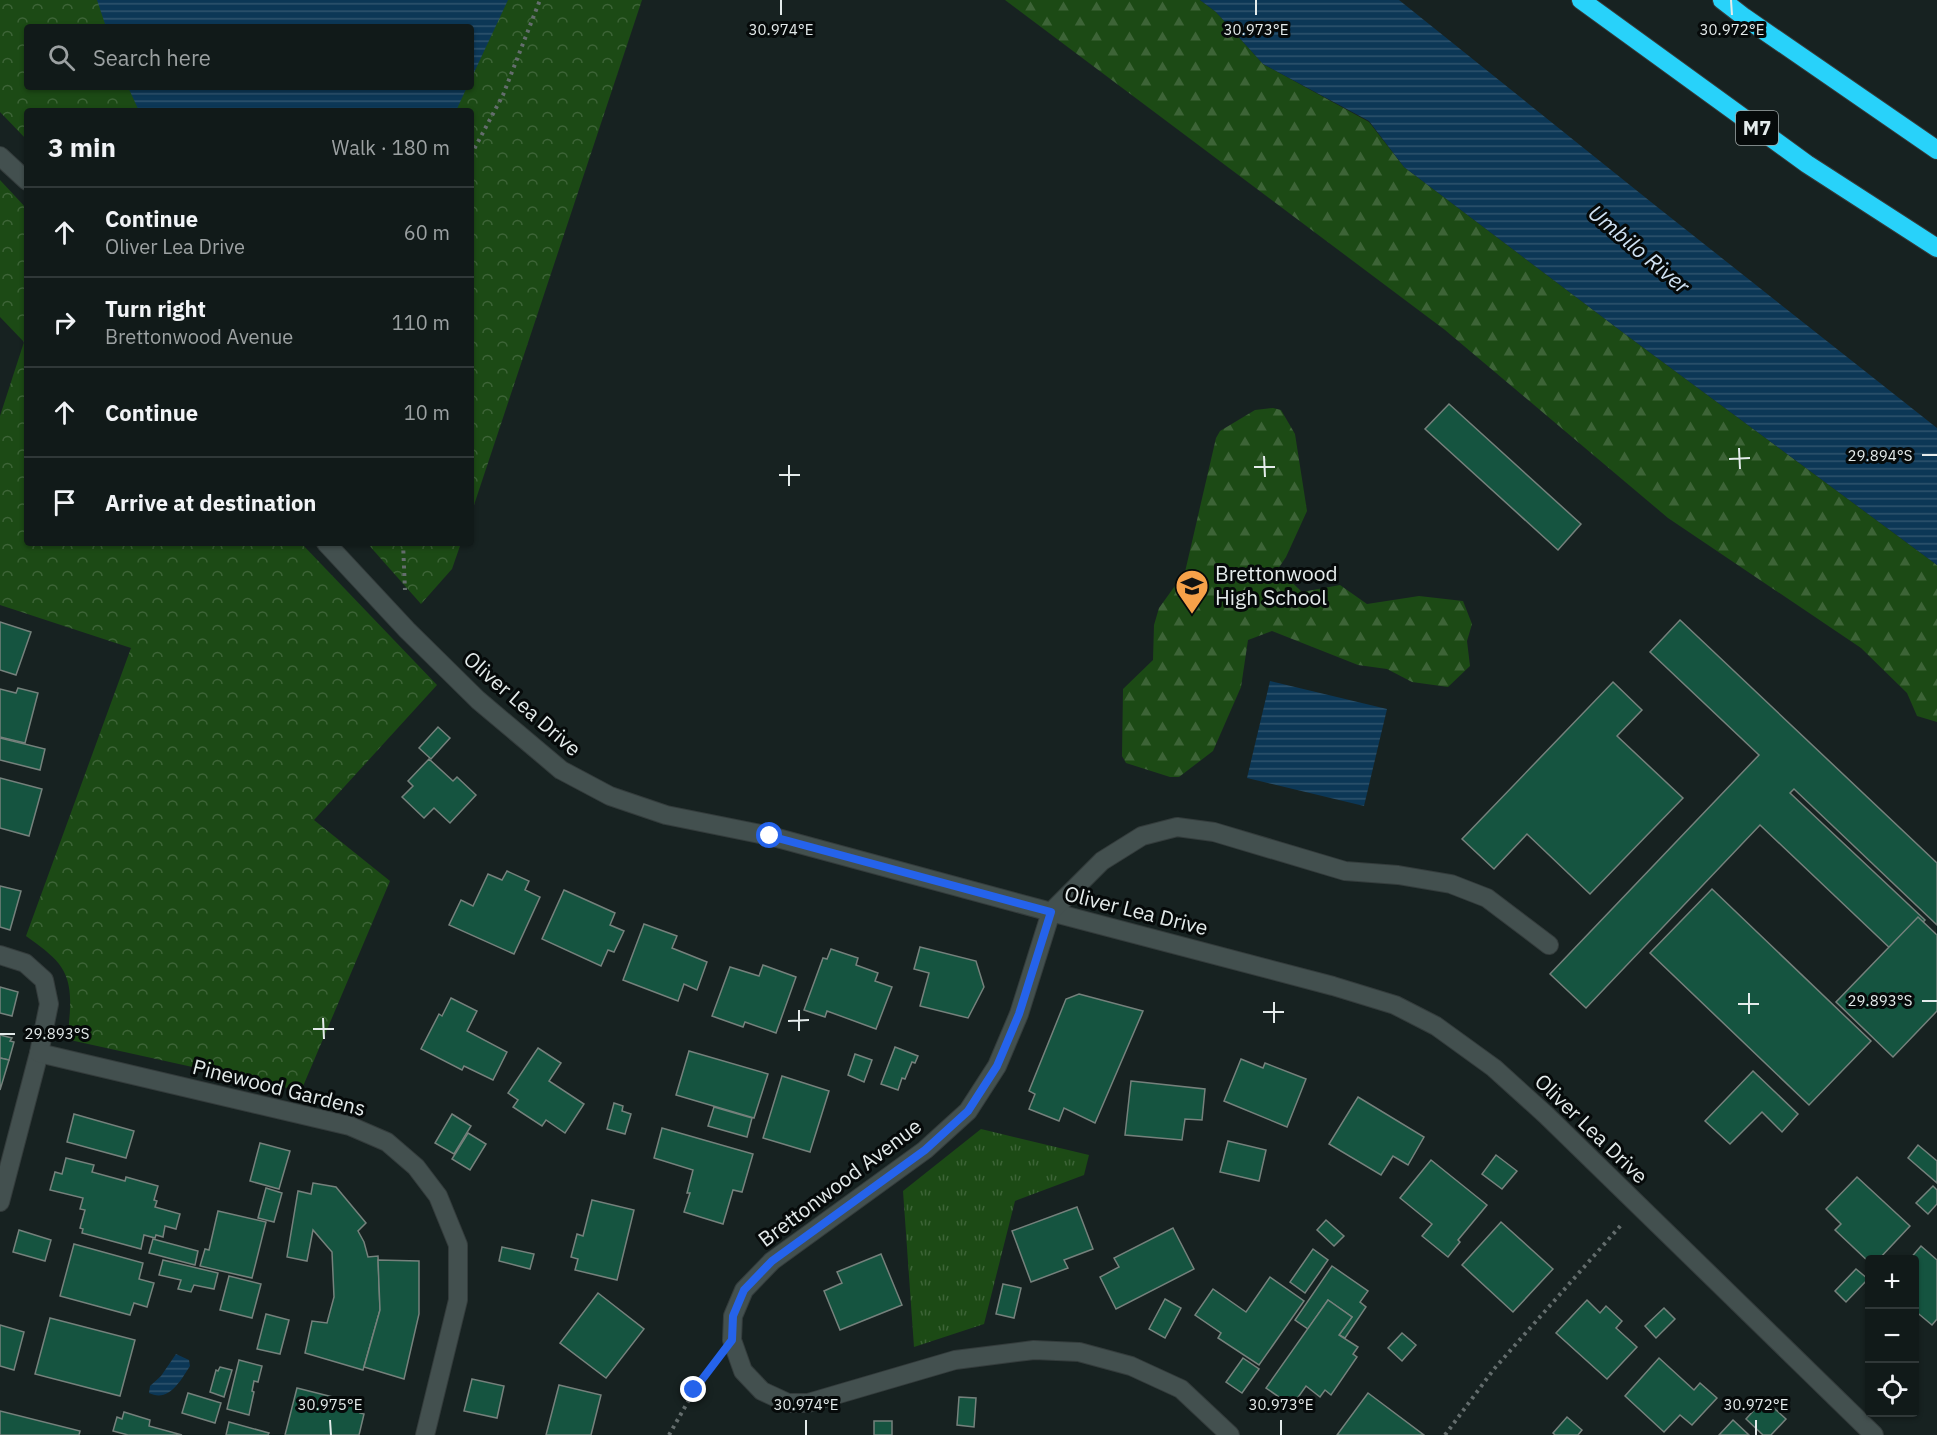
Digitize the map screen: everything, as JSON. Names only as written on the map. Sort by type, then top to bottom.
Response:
[{"type":"highway","name":"M7","points":[[1581,0],[1807,164],[1937,248]]},
{"type":"highway","points":[[1722,0],[1937,150]]},
{"type":"street","points":[[0,156],[24,178]]},
{"type":"street","name":"Oliver Lea Drive","points":[[329,546],[407,630],[478,700],[561,770],[610,796],[666,815],[781,838],[1333,986],[1395,1005],[1436,1026],[1494,1068],[1874,1435]]},
{"type":"street","points":[[1051,912],[1102,861],[1142,836],[1177,827],[1214,832],[1345,871],[1398,875],[1451,884],[1487,898],[1549,945]]},
{"type":"street","name":"Brettonwood Avenue","points":[[1051,912],[1019,1014],[1002,1056],[968,1111],[925,1150],[772,1261],[744,1290],[733,1316],[732,1340],[743,1371],[762,1391],[788,1403],[808,1403],[955,1360],[1035,1350],[1079,1352],[1131,1366],[1181,1389],[1230,1435]]},
{"type":"street","points":[[0,955],[25,963],[44,980],[49,1004],[39,1053],[0,1202]]},
{"type":"street","name":"Pinewood Gardens","points":[[39,1053],[350,1126],[387,1142],[416,1167],[438,1196],[458,1245],[458,1300],[425,1435]]},
{"type":"path","points":[[474,148],[503,95],[540,0]]},
{"type":"path","points":[[1445,1435],[1494,1369],[1638,1206]]},
{"type":"path","points":[[669,1435],[694,1390],[732,1340]]},
{"type":"green space","points":[[0,0],[642,0],[474,505],[474,108],[24,108],[24,137],[0,112]]},
{"type":"green space","points":[[1005,0],[1200,0],[1216,12],[1263,64],[1369,122],[1404,167],[1937,565],[1937,722],[1917,716],[1907,693],[1861,648],[1668,518],[1445,330]]},
{"type":"green space","points":[[0,180],[24,206],[24,342],[0,317]]},
{"type":"green space","points":[[24,342],[24,546],[304,546],[437,685],[314,820],[390,881],[301,1091],[70,1040],[70,994],[65,973],[54,958],[26,936],[131,648],[0,605],[0,416]]},
{"type":"green space","points":[[1273,408],[1281,410],[1295,434],[1307,511],[1278,569],[1302,592],[1340,585],[1367,604],[1419,596],[1463,601],[1472,624],[1467,641],[1470,666],[1448,687],[1412,682],[1387,669],[1358,665],[1272,631],[1248,640],[1241,687],[1213,751],[1179,777],[1170,777],[1126,763],[1122,756],[1123,689],[1153,660],[1154,625],[1159,608],[1185,572],[1216,438],[1220,431],[1255,410]]},
{"type":"green space","points":[[370,546],[460,546],[452,569],[421,604]]},
{"type":"green space","points":[[981,1129],[1089,1155],[1084,1175],[1015,1201],[984,1324],[914,1347],[903,1191]]},
{"type":"water","points":[[97,0],[508,0],[474,73],[474,24],[105,24]]},
{"type":"water","name":"Umbilo River","points":[[1200,0],[1399,0],[1937,428],[1937,565],[1404,167],[1369,121],[1263,64],[1216,12]]},
{"type":"water","points":[[129,90],[466,90],[457,108],[138,108]]},
{"type":"water","points":[[1270,681],[1387,709],[1364,806],[1247,778]]},
{"type":"water","points":[[176,1354],[189,1360],[190,1366],[183,1378],[168,1393],[156,1395],[149,1393],[150,1386],[161,1376]]},
{"type":"building","points":[[1449,404],[1581,524],[1558,550],[1425,429]]},
{"type":"building","points":[[1680,620],[1937,863],[1937,925],[1794,789],[1790,793],[1925,920],[1894,952],[1760,825],[1586,1008],[1550,974],[1759,755],[1650,652]]},
{"type":"building","points":[[0,622],[31,632],[16,675],[0,670]]},
{"type":"building","points":[[1613,682],[1642,710],[1617,736],[1683,798],[1590,894],[1527,834],[1494,869],[1462,839]]},
{"type":"building","points":[[18,688],[38,693],[25,743],[0,737],[0,689],[16,693]]},
{"type":"building","points":[[438,727],[450,738],[431,759],[419,748]]},
{"type":"building","points":[[0,738],[45,749],[40,770],[0,760]]},
{"type":"building","points":[[429,759],[453,781],[457,777],[476,795],[450,823],[434,808],[424,818],[402,797],[413,786],[408,781]]},
{"type":"building","points":[[0,778],[42,789],[29,836],[0,828]]},
{"type":"building","points":[[507,871],[529,881],[525,890],[540,897],[514,954],[449,925],[461,900],[473,906],[488,874],[502,880]]},
{"type":"building","points":[[0,886],[21,891],[10,930],[0,927]]},
{"type":"building","points":[[1712,889],[1871,1041],[1809,1105],[1650,953]]},
{"type":"building","points":[[564,890],[615,913],[610,925],[624,931],[614,952],[608,950],[601,966],[542,939]]},
{"type":"building","points":[[1918,917],[1937,935],[1937,1011],[1893,1057],[1836,1002]]},
{"type":"building","points":[[644,924],[677,936],[672,948],[707,962],[697,990],[684,984],[678,1001],[623,980]]},
{"type":"building","points":[[920,947],[976,961],[984,987],[968,1018],[920,1006],[929,973],[914,969]]},
{"type":"building","points":[[831,949],[858,958],[856,965],[878,973],[875,981],[892,987],[876,1029],[827,1011],[825,1017],[804,1010],[823,958],[827,959]]},
{"type":"building","points":[[763,965],[796,977],[776,1033],[745,1022],[743,1027],[712,1016],[730,967],[759,976]]},
{"type":"building","points":[[0,987],[18,992],[12,1016],[0,1013]]},
{"type":"building","points":[[1079,994],[1143,1011],[1095,1123],[1064,1108],[1059,1121],[1029,1109],[1035,1094],[1029,1091],[1066,999]]},
{"type":"building","points":[[451,998],[477,1011],[467,1031],[507,1052],[493,1080],[464,1066],[462,1070],[421,1049],[439,1014],[442,1016]]},
{"type":"building","points":[[0,1035],[12,1038],[10,1041],[14,1042],[9,1060],[0,1058]]},
{"type":"building","points":[[895,1047],[918,1056],[915,1063],[912,1062],[905,1079],[902,1078],[898,1090],[881,1084]]},
{"type":"building","points":[[538,1048],[561,1063],[549,1081],[584,1104],[565,1133],[546,1120],[542,1126],[513,1107],[518,1100],[508,1093]]},
{"type":"building","points":[[689,1051],[768,1074],[754,1118],[676,1095]]},
{"type":"building","points":[[855,1054],[872,1060],[864,1082],[848,1075]]},
{"type":"building","points":[[0,1058],[9,1060],[0,1090]]},
{"type":"building","points":[[1241,1059],[1263,1068],[1265,1063],[1306,1079],[1287,1127],[1224,1101]]},
{"type":"building","points":[[1753,1071],[1798,1114],[1782,1132],[1762,1112],[1730,1144],[1705,1121]]},
{"type":"building","points":[[782,1076],[829,1091],[810,1152],[763,1138]]},
{"type":"building","points":[[1131,1081],[1205,1089],[1202,1120],[1185,1119],[1182,1140],[1125,1135]]},
{"type":"building","points":[[1358,1097],[1424,1137],[1408,1165],[1393,1156],[1381,1175],[1329,1144]]},
{"type":"building","points":[[614,1103],[623,1106],[622,1111],[631,1114],[625,1134],[607,1129]]},
{"type":"building","points":[[714,1107],[752,1118],[747,1137],[708,1126]]},
{"type":"building","points":[[74,1114],[134,1131],[126,1158],[67,1142]]},
{"type":"building","points":[[452,1114],[471,1126],[454,1154],[435,1143]]},
{"type":"building","points":[[662,1128],[753,1154],[742,1192],[733,1190],[723,1224],[684,1212],[690,1193],[687,1193],[693,1170],[654,1158]]},
{"type":"building","points":[[468,1133],[486,1144],[470,1170],[452,1159]]},
{"type":"building","points":[[1228,1141],[1266,1150],[1259,1181],[1220,1172]]},
{"type":"building","points":[[260,1143],[290,1151],[279,1189],[250,1181]]},
{"type":"building","points":[[1918,1145],[1937,1161],[1937,1183],[1908,1158]]},
{"type":"building","points":[[1496,1155],[1517,1171],[1502,1189],[1482,1174]]},
{"type":"building","points":[[66,1158],[94,1165],[92,1172],[125,1181],[126,1177],[158,1186],[154,1200],[157,1201],[155,1207],[180,1214],[176,1229],[165,1226],[163,1237],[156,1235],[155,1238],[144,1235],[141,1249],[82,1233],[83,1229],[80,1228],[85,1210],[80,1209],[83,1198],[50,1190],[55,1172],[62,1174]]},
{"type":"building","points":[[1431,1160],[1487,1205],[1458,1240],[1460,1242],[1448,1257],[1422,1236],[1432,1224],[1400,1198]]},
{"type":"building","points":[[1857,1177],[1910,1226],[1883,1255],[1865,1255],[1865,1258],[1835,1230],[1841,1224],[1826,1209]]},
{"type":"building","points":[[313,1183],[336,1187],[366,1223],[358,1231],[368,1257],[378,1256],[380,1310],[363,1370],[305,1353],[312,1321],[327,1323],[334,1297],[332,1252],[313,1230],[307,1261],[287,1257],[298,1191],[311,1194]]},
{"type":"building","points":[[1933,1186],[1937,1190],[1937,1204],[1928,1214],[1916,1203]]},
{"type":"building","points":[[266,1188],[282,1193],[274,1222],[258,1218]]},
{"type":"building","points":[[592,1200],[634,1210],[617,1280],[575,1270],[578,1259],[571,1257],[577,1234],[583,1236]]},
{"type":"building","points":[[1077,1207],[1093,1249],[1064,1260],[1068,1268],[1031,1282],[1012,1231]]},
{"type":"building","points":[[218,1211],[266,1222],[252,1278],[200,1266],[205,1249],[209,1250]]},
{"type":"building","points":[[1326,1220],[1344,1236],[1334,1246],[1317,1230]]},
{"type":"building","points":[[1501,1222],[1553,1269],[1513,1312],[1462,1265]]},
{"type":"building","points":[[1173,1228],[1194,1269],[1116,1309],[1100,1277],[1119,1267],[1114,1258]]},
{"type":"building","points":[[19,1230],[51,1240],[45,1261],[13,1252]]},
{"type":"building","points":[[153,1239],[198,1251],[195,1265],[149,1253]]},
{"type":"building","points":[[74,1244],[143,1263],[139,1279],[154,1283],[147,1307],[134,1303],[130,1315],[60,1296]]},
{"type":"building","points":[[1921,1246],[1937,1260],[1937,1319],[1932,1325],[1919,1314],[1919,1255],[1913,1255]]},
{"type":"building","points":[[502,1247],[534,1254],[530,1269],[499,1261]]},
{"type":"building","points":[[1313,1249],[1328,1260],[1305,1293],[1290,1282]]},
{"type":"building","points":[[881,1254],[902,1305],[840,1330],[824,1291],[842,1283],[837,1272]]},
{"type":"building","points":[[163,1260],[218,1273],[214,1289],[194,1285],[191,1292],[178,1289],[181,1280],[159,1275]]},
{"type":"building","points":[[378,1260],[419,1261],[419,1314],[404,1379],[364,1367],[380,1310]]},
{"type":"building","points":[[1332,1266],[1368,1291],[1360,1302],[1366,1307],[1345,1338],[1339,1335],[1352,1317],[1328,1300],[1308,1329],[1295,1320]]},
{"type":"building","points":[[1856,1269],[1865,1276],[1865,1282],[1846,1302],[1835,1291]]},
{"type":"building","points":[[229,1276],[261,1284],[252,1318],[220,1310]]},
{"type":"building","points":[[1270,1277],[1304,1301],[1259,1365],[1218,1338],[1221,1333],[1195,1315],[1213,1289],[1246,1312]]},
{"type":"building","points":[[1003,1284],[1021,1288],[1014,1318],[996,1314]]},
{"type":"building","points":[[598,1293],[644,1329],[606,1378],[560,1343]]},
{"type":"building","points":[[1165,1299],[1181,1308],[1165,1338],[1149,1329]]},
{"type":"building","points":[[1328,1300],[1352,1317],[1339,1335],[1358,1347],[1353,1354],[1357,1357],[1331,1395],[1325,1390],[1320,1397],[1306,1386],[1292,1406],[1266,1388]]},
{"type":"building","points":[[1587,1300],[1600,1313],[1606,1306],[1622,1321],[1616,1328],[1637,1347],[1607,1379],[1556,1333]]},
{"type":"building","points":[[1664,1308],[1675,1319],[1656,1338],[1645,1326]]},
{"type":"building","points":[[266,1314],[289,1320],[280,1354],[257,1349]]},
{"type":"building","points":[[50,1318],[135,1340],[120,1396],[35,1374]]},
{"type":"building","points":[[0,1325],[24,1332],[14,1370],[0,1366]]},
{"type":"building","points":[[1402,1333],[1416,1345],[1402,1361],[1388,1348]]},
{"type":"building","points":[[1243,1358],[1259,1369],[1242,1393],[1226,1382]]},
{"type":"building","points":[[1659,1358],[1694,1390],[1700,1383],[1717,1398],[1692,1425],[1680,1415],[1664,1432],[1625,1396]]},
{"type":"building","points":[[239,1360],[262,1366],[258,1382],[254,1381],[249,1415],[227,1409]]},
{"type":"building","points":[[220,1367],[232,1370],[224,1397],[210,1392],[216,1370],[218,1371]]},
{"type":"building","points":[[472,1379],[504,1386],[497,1418],[464,1411]]},
{"type":"building","points":[[559,1385],[601,1395],[591,1435],[546,1435]]},
{"type":"building","points":[[297,1388],[345,1400],[344,1404],[362,1408],[360,1413],[364,1414],[359,1435],[285,1435]]},
{"type":"building","points":[[188,1393],[221,1403],[215,1423],[182,1413]]},
{"type":"building","points":[[1368,1393],[1424,1435],[1337,1435]]},
{"type":"building","points":[[959,1397],[976,1398],[974,1427],[957,1425]]},
{"type":"building","points":[[1764,1399],[1786,1419],[1771,1435],[1763,1435],[1746,1419]]},
{"type":"building","points":[[0,1411],[80,1431],[79,1435],[0,1435]]},
{"type":"building","points":[[124,1412],[150,1420],[149,1426],[182,1435],[128,1435],[113,1431],[117,1417],[122,1419]]},
{"type":"building","points":[[1567,1417],[1582,1430],[1578,1435],[1555,1435],[1553,1433]]},
{"type":"building","points":[[1733,1420],[1749,1435],[1719,1435]]},
{"type":"building","points":[[874,1421],[892,1421],[892,1435],[874,1435]]},
{"type":"building","points":[[229,1422],[269,1433],[268,1435],[226,1435]]},
{"type":"place","name":"Brettonwood High School","points":[[1192,615]]},
{"type":"route","points":[[694,1390],[732,1340],[733,1316],[744,1290],[772,1261],[925,1150],[968,1111],[997,1066],[1019,1014],[1051,912],[770,836]]}]
